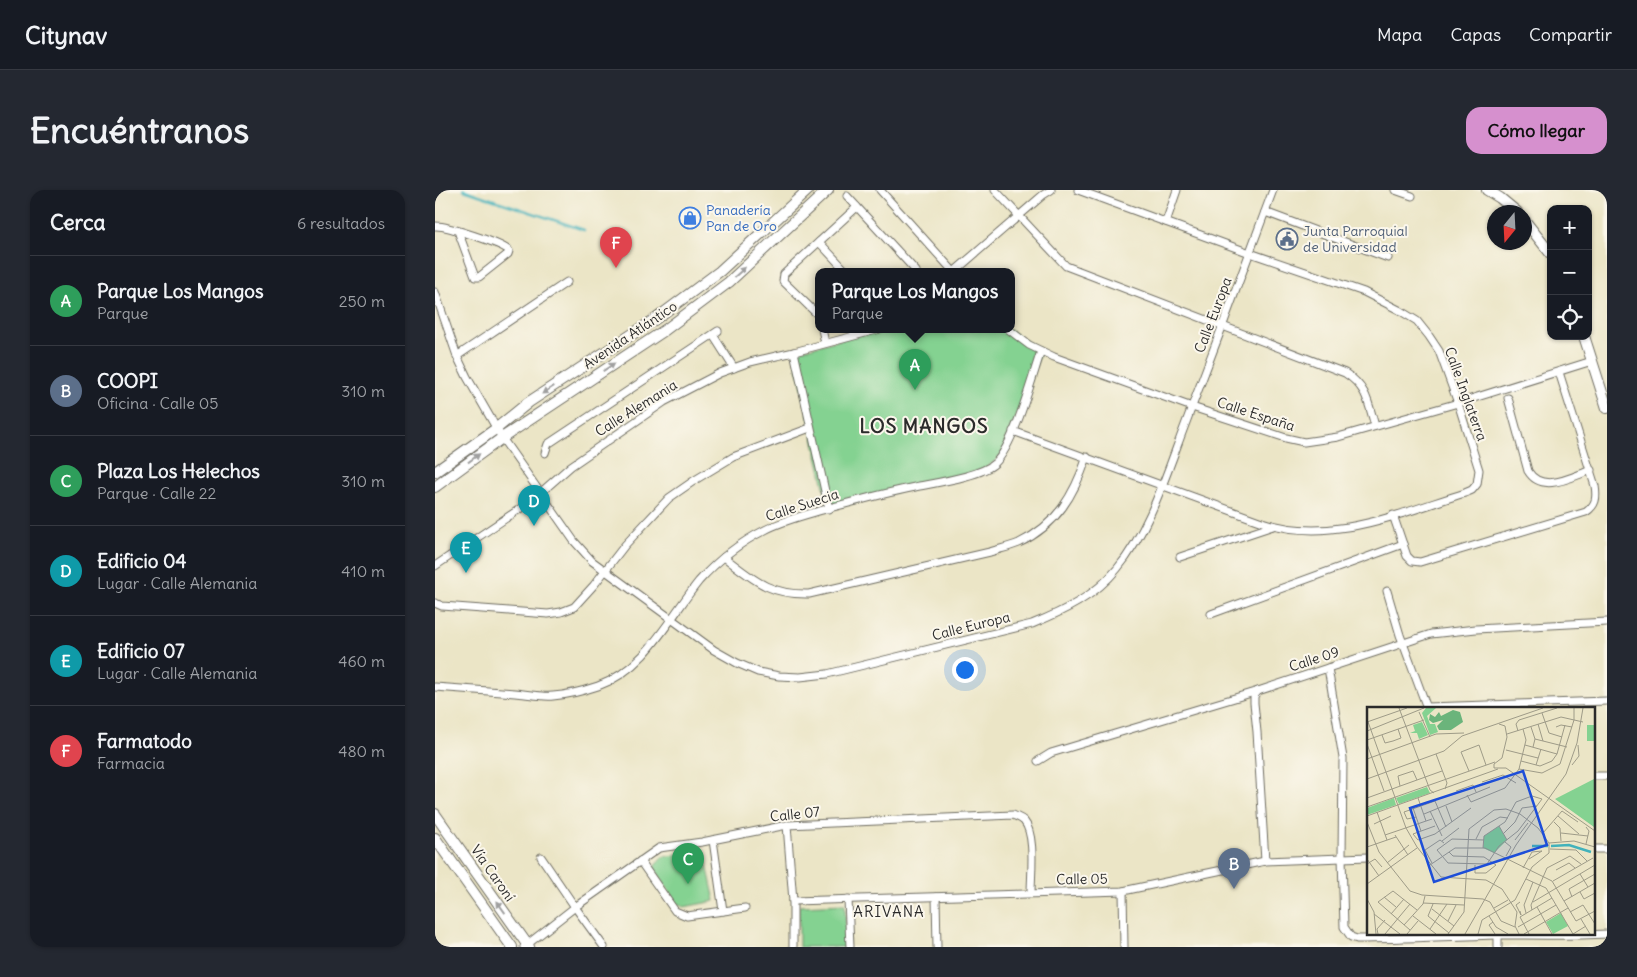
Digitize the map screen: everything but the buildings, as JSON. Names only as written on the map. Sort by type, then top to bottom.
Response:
[{"type":"main road","name":"Avenida Atlántico","points":[[435,487],[500,433],[529,402],[657,318],[713,276],[808,190]]},
{"type":"main road","name":"Avenida Atlántico","points":[[435,472],[665,330],[721,288],[828,190]]},
{"type":"main road","points":[[1487,190],[1508,205]]},
{"type":"main road","points":[[1532,230],[1548,250]]},
{"type":"main road","points":[[1585,340],[1607,408]]},
{"type":"main road","name":"Vía Caroní","points":[[435,814],[527,946]]},
{"type":"main road","name":"Vía Caroní","points":[[435,838],[512,947]]},
{"type":"street","points":[[995,190],[1066,266],[1345,373],[1357,381],[1365,393],[1375,426]]},
{"type":"street","points":[[958,268],[1051,190]]},
{"type":"street","name":"Calle Inglaterra","points":[[1079,190],[1363,292],[1417,321],[1439,351],[1479,470],[1477,484],[1465,494],[1393,515]]},
{"type":"street","points":[[1165,222],[1177,190]]},
{"type":"street","name":"Calle Europa","points":[[435,292],[438,310],[467,378],[500,433],[574,541],[592,561],[714,650],[737,662],[758,672],[779,676],[800,677],[827,674],[1032,624],[1082,600],[1116,570],[1142,532],[1192,407],[1273,190]]},
{"type":"street","points":[[1395,190],[1412,196]]},
{"type":"street","points":[[882,191],[951,268]]},
{"type":"street","points":[[847,196],[911,268]]},
{"type":"street","points":[[815,313],[783,281],[784,274],[857,207]]},
{"type":"street","points":[[1265,212],[1388,258]]},
{"type":"street","points":[[435,226],[439,225],[459,231],[502,245],[509,251],[508,254],[479,277],[475,277],[459,231]]},
{"type":"street","points":[[819,242],[843,268]]},
{"type":"street","points":[[457,356],[567,282]]},
{"type":"street","points":[[545,453],[548,444],[716,333],[734,368]]},
{"type":"street","points":[[823,333],[825,343]]},
{"type":"street","name":"Calle Alemania","points":[[435,566],[530,502],[571,466],[664,402],[720,373],[750,362],[864,333]]},
{"type":"street","name":"Calle España","points":[[1012,333],[1029,345],[1054,357],[1192,407],[1286,438],[1304,442],[1338,437],[1458,403],[1592,361]]},
{"type":"street","name":"Calle Suecia","points":[[435,686],[552,696],[576,693],[615,679],[642,657],[715,564],[743,543],[765,530],[787,520],[880,494],[984,470],[995,464],[1002,455],[1013,431],[1041,351]]},
{"type":"street","points":[[793,352],[829,509]]},
{"type":"street","points":[[1013,431],[1273,526],[1306,531],[1330,530],[1359,526],[1393,515],[1409,559],[1420,562],[1586,512],[1595,503],[1597,496],[1591,470],[1559,372]]},
{"type":"street","points":[[1508,398],[1528,471],[1532,477],[1538,481],[1551,483],[1591,470]]},
{"type":"street","points":[[435,603],[442,606],[538,614],[561,612],[574,607],[606,571],[625,545],[669,498],[733,457],[810,428]]},
{"type":"street","points":[[724,557],[759,583],[775,591],[791,594],[809,594],[989,552],[1018,543],[1040,531],[1055,516],[1078,484],[1087,457]]},
{"type":"street","points":[[1180,557],[1273,526]]},
{"type":"street","points":[[1211,614],[1403,544]]},
{"type":"street","points":[[1387,591],[1427,707]]},
{"type":"street","name":"Calle 09","points":[[1037,761],[1051,753],[1258,691],[1431,634],[1452,630],[1607,622]]},
{"type":"street","points":[[1328,668],[1343,758],[1342,857],[1344,927],[1351,938],[1357,940],[1406,940],[1499,934],[1607,934]]},
{"type":"street","points":[[1258,691],[1254,696],[1254,703],[1265,861]]},
{"type":"street","points":[[1474,707],[1567,705],[1607,701]]},
{"type":"street","name":"Calle 07","points":[[527,946],[575,907],[659,848],[713,840],[787,825],[1013,815],[1023,819],[1028,827],[1031,840],[1031,893]]},
{"type":"street","points":[[787,825],[793,901],[793,947]]},
{"type":"street","points":[[713,840],[723,911]]},
{"type":"street","points":[[541,857],[604,947]]},
{"type":"street","name":"Calle 05","points":[[793,901],[1123,891],[1265,861],[1367,857]]},
{"type":"street","points":[[639,861],[675,911],[687,916],[745,908]]},
{"type":"street","points":[[1123,891],[1124,947]]},
{"type":"street","points":[[936,897],[937,947]]},
{"type":"street","points":[[848,900],[850,947]]},
{"type":"street","points":[[1498,947],[1499,934]]},
{"type":"green space","points":[[865,333],[1014,333],[1041,351],[1002,455],[984,470],[829,509],[794,352]]},
{"type":"green space","points":[[704,851],[715,901],[684,907],[676,903],[654,867],[662,857]]},
{"type":"green space","points":[[845,904],[846,947],[799,947],[799,906]]},
{"type":"waterway","points":[[464,190],[584,230]]},
{"type":"place","name":"Panadería Pan de Oro","points":[[690,218]]},
{"type":"place","name":"Junta Parroquial de Universidad","points":[[1287,239]]},
{"type":"place","name":"Farmatodo","points":[[616,268]]},
{"type":"place","name":"Parque Los Mangos","points":[[915,390]]},
{"type":"place","name":"Edificio 04","points":[[534,526]]},
{"type":"place","name":"Edificio 07","points":[[466,573]]},
{"type":"place","name":"Plaza Los Helechos","points":[[688,884]]},
{"type":"place","name":"COOPI","points":[[1234,889]]},
{"type":"district","name":"LOS MANGOS","points":[[924,426]]},
{"type":"district","name":"ARIVANA","points":[[889,912]]}]
